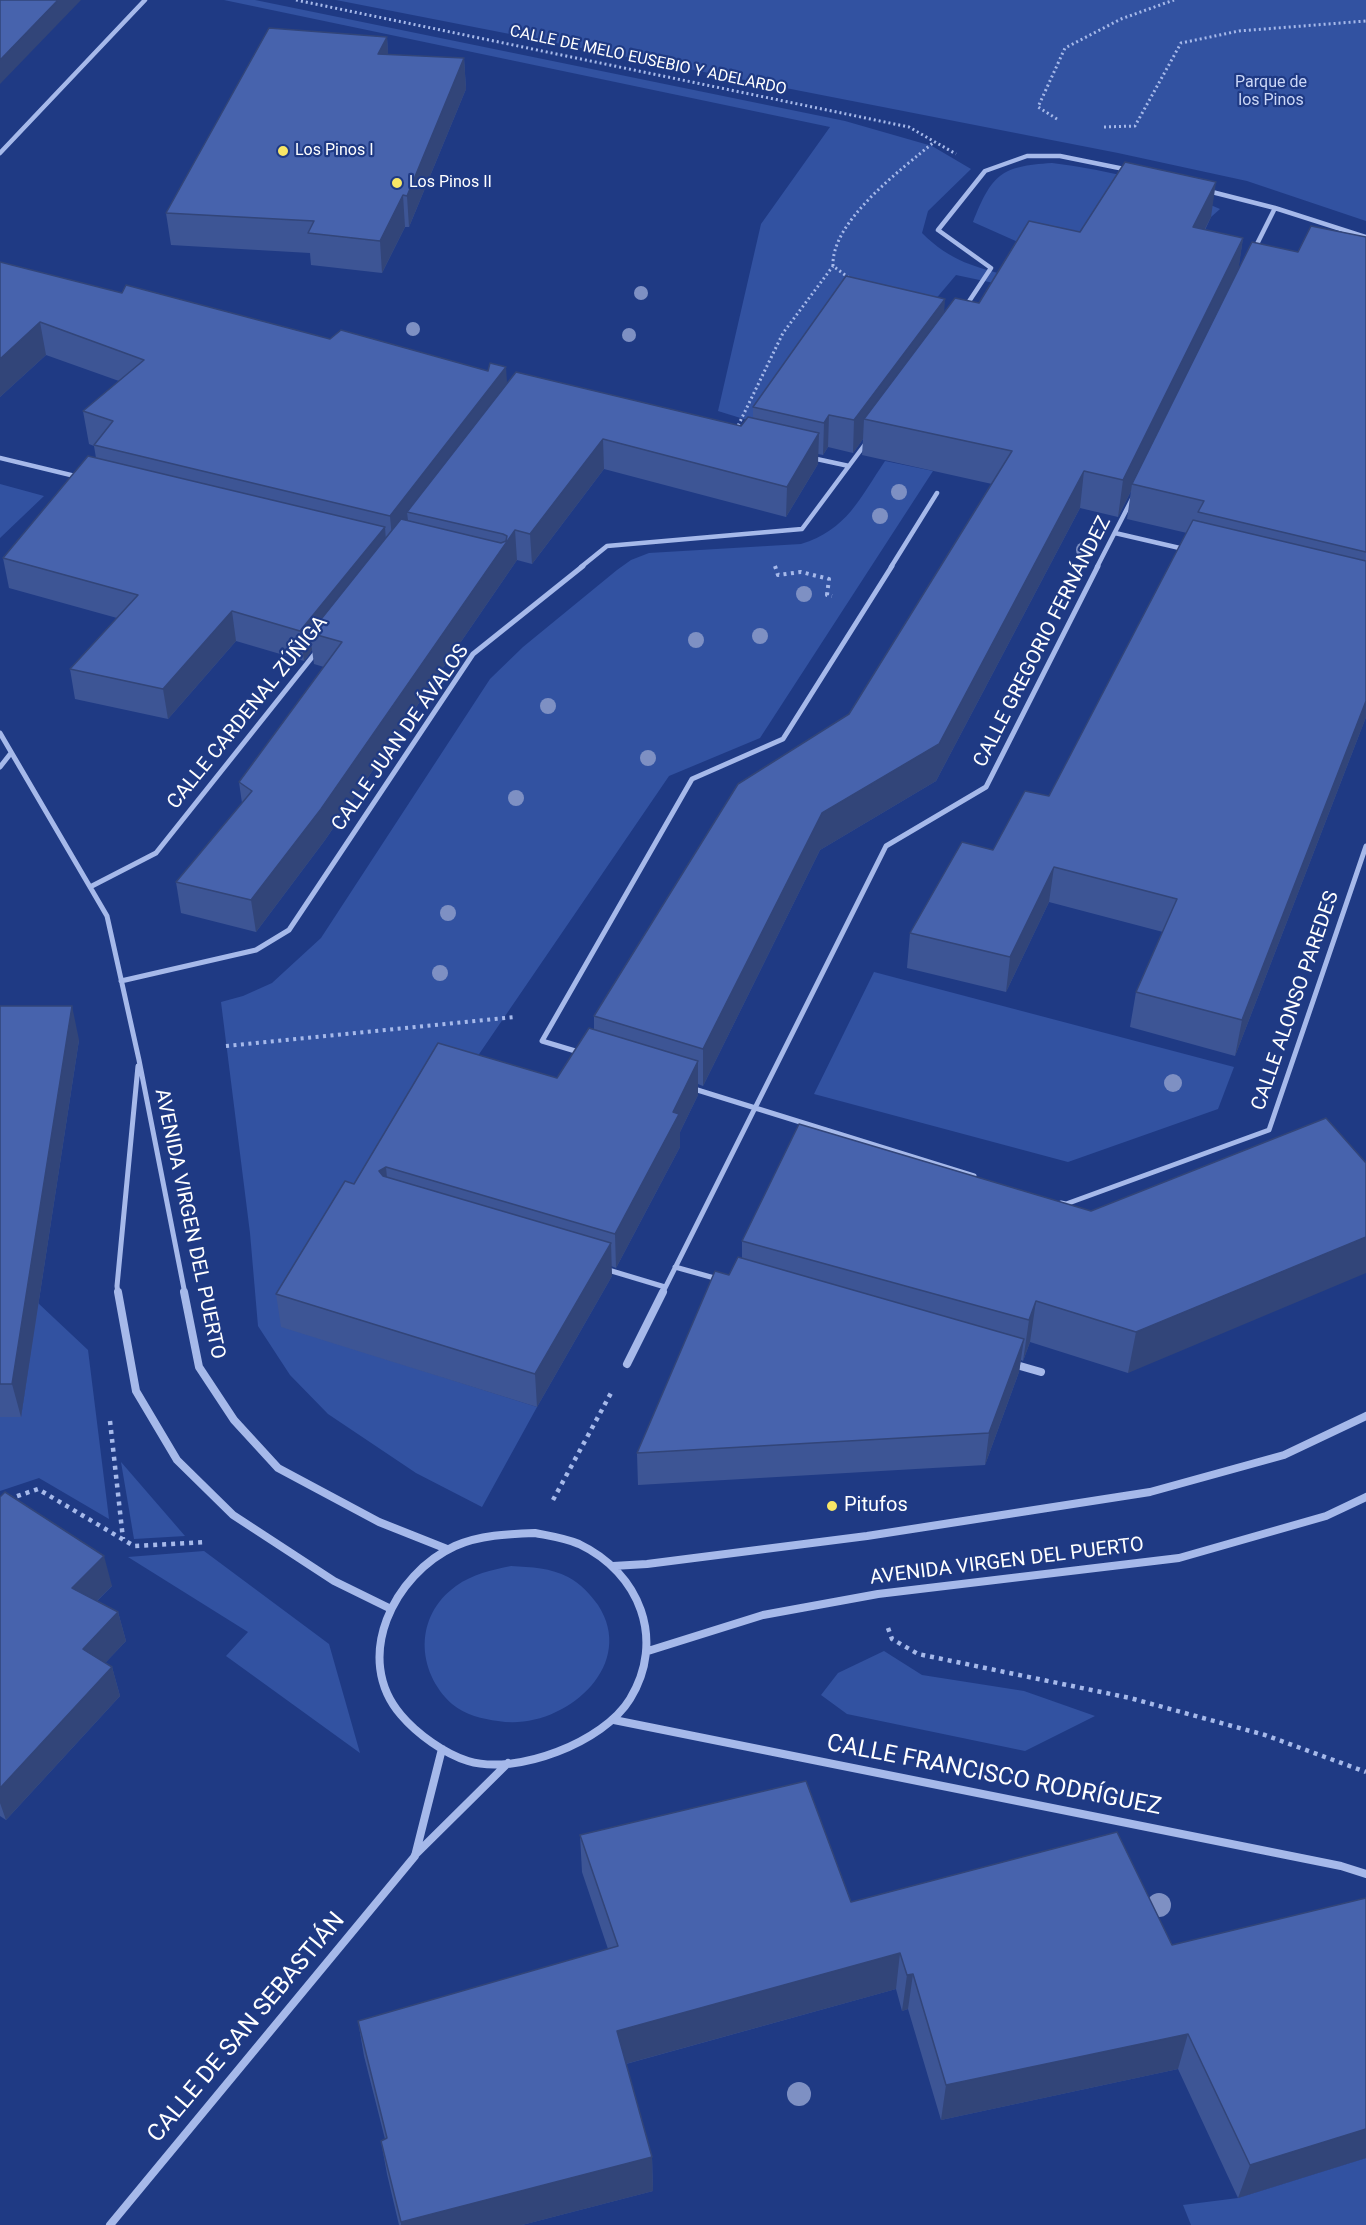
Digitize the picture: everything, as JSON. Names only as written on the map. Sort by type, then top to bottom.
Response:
[{"type":"street","points":[[0,153],[145,0]]},
{"type":"street","points":[[963,311],[991,268],[938,230],[985,171],[1027,156],[1060,156],[1133,171]]},
{"type":"street","points":[[1200,188],[1275,208],[1366,237]]},
{"type":"street","points":[[1249,260],[1275,208]]},
{"type":"street","name":"CALLE JUAN DE ÁVALOS","points":[[122,981],[256,950],[289,930],[473,654],[608,546],[802,529],[869,439]]},
{"type":"street","points":[[807,456],[849,466]]},
{"type":"street","points":[[0,458],[91,480]]},
{"type":"street","name":"CALLE GREGORIO FERNÁNDEZ","points":[[627,1364],[886,846],[986,788],[1136,491]]},
{"type":"street","points":[[587,1055],[542,1041],[692,779],[783,739],[937,493]]},
{"type":"street","points":[[1115,533],[1195,552]]},
{"type":"street","name":"CALLE CARDENAL ZÚÑIGA","points":[[90,887],[156,853],[325,641]]},
{"type":"street","name":"AVENIDA VIRGEN DEL PUERTO","points":[[0,733],[107,916],[139,1060],[199,1366],[234,1420],[278,1468],[379,1522],[447,1549]]},
{"type":"street","points":[[0,767],[11,753]]},
{"type":"street","name":"CALLE ALONSO PAREDES","points":[[1054,1201],[1066,1204],[1269,1130],[1366,846]]},
{"type":"street","name":"AVENIDA VIRGEN DEL PUERTO","points":[[139,1060],[117,1286],[136,1391],[177,1460],[232,1515],[334,1581],[389,1608]]},
{"type":"street","points":[[687,1087],[977,1177]]},
{"type":"street","points":[[598,1267],[665,1287]]},
{"type":"street","points":[[675,1267],[721,1280]]},
{"type":"street","points":[[1006,1362],[1041,1372]]},
{"type":"street","points":[[613,1566],[647,1564],[867,1536],[1150,1492],[1284,1455],[1366,1416]]},
{"type":"street","name":"AVENIDA VIRGEN DEL PUERTO","points":[[648,1651],[763,1615],[878,1594],[1179,1558],[1326,1516],[1366,1497]]},
{"type":"street","points":[[535,1533],[578,1544],[613,1566],[634,1592],[646,1620],[648,1651],[638,1688],[614,1720],[584,1742],[548,1757],[508,1763],[474,1763],[442,1749],[400,1714],[383,1681],[378,1644],[389,1608],[413,1575],[447,1549],[490,1535],[535,1533]]},
{"type":"street","name":"CALLE FRANCISCO RODRÍGUEZ","points":[[614,1720],[1341,1866],[1366,1874]]},
{"type":"street","name":"CALLE DE SAN SEBASTIÁN","points":[[415,1856],[442,1749]]},
{"type":"street","name":"CALLE DE SAN SEBASTIÁN","points":[[110,2225],[415,1856],[508,1763]]},
{"type":"path","name":"CALLE DE MELO EUSEBIO Y ADELARDO","points":[[296,0],[909,128],[985,171]]},
{"type":"path","points":[[1058,120],[1038,108],[1065,48],[1121,19],[1174,0]]},
{"type":"path","points":[[1102,127],[1135,126],[1181,43],[1239,31],[1366,21]]},
{"type":"path","points":[[732,439],[783,333],[833,266],[833,250],[851,221],[889,180],[934,142]]},
{"type":"path","points":[[833,266],[849,278]]},
{"type":"path","points":[[762,533],[778,575],[801,572],[829,579],[827,595],[868,602]]},
{"type":"path","points":[[226,1046],[557,1013]]},
{"type":"path","points":[[535,1533],[627,1364]]},
{"type":"path","points":[[123,1540],[109,1411],[140,1397]]},
{"type":"path","points":[[0,1502],[38,1489],[134,1546],[213,1541],[254,1530]]},
{"type":"path","points":[[878,1594],[892,1639],[918,1654],[1130,1698],[1265,1735],[1366,1772]]},
{"type":"green space","points":[[224,0],[255,0],[845,121],[932,146],[971,169],[928,211],[922,233],[943,251],[964,262],[1013,277],[1008,286],[956,275],[934,301],[763,425],[718,411],[761,224],[830,127]]},
{"type":"green space","name":"Parque de los Pinos","points":[[336,0],[1366,0],[1366,221],[1247,181],[1118,153]]},
{"type":"green space","points":[[1052,163],[1138,180],[1220,209],[1211,217],[1121,197],[1093,241],[1018,242],[973,222],[986,193],[1000,176],[1020,167]]},
{"type":"green space","points":[[885,461],[933,471],[760,738],[669,776],[460,1082],[282,1326],[537,1407],[482,1507],[416,1473],[328,1414],[290,1375],[258,1326],[250,1233],[221,1002],[243,996],[272,983],[321,938],[490,679],[523,647],[617,570],[631,560],[649,553],[801,544],[817,538],[830,530],[851,511]]},
{"type":"green space","points":[[0,484],[44,496],[0,538]]},
{"type":"green space","points":[[874,972],[1234,1067],[1218,1109],[1068,1162],[814,1094]]},
{"type":"green space","points":[[38,1303],[88,1350],[109,1519],[39,1478],[0,1491],[0,1417],[21,1417]]},
{"type":"green space","points":[[121,1462],[185,1536],[134,1539]]},
{"type":"green space","points":[[204,1551],[329,1644],[360,1753],[226,1656],[248,1632],[128,1557]]},
{"type":"green space","points":[[511,1566],[548,1570],[573,1580],[585,1589],[598,1605],[608,1629],[608,1651],[601,1672],[587,1691],[568,1706],[546,1716],[522,1722],[480,1718],[452,1704],[440,1691],[426,1660],[427,1628],[442,1598],[469,1578]]},
{"type":"green space","points":[[884,1651],[922,1675],[1024,1691],[1095,1716],[1025,1751],[847,1714],[821,1695],[838,1673]]},
{"type":"green space","points":[[1366,2158],[1366,2225],[1191,2225],[1183,2205],[1238,2198]]},
{"type":"building","points":[[0,0],[58,0],[0,60]]},
{"type":"building","points":[[269,28],[387,37],[378,54],[464,58],[407,196],[403,195],[380,241],[308,233],[314,221],[166,213]]},
{"type":"building","points":[[1125,162],[1216,182],[1193,227],[1243,238],[1123,480],[1084,471],[939,744],[822,813],[703,1049],[594,1016],[738,784],[849,714],[1012,451],[864,419],[955,298],[979,303],[1029,221],[1080,232]]},
{"type":"building","points":[[1311,226],[1366,237],[1366,552],[1198,512],[1204,501],[1132,484],[1252,242],[1298,252]]},
{"type":"building","points":[[0,262],[122,293],[126,285],[330,339],[341,330],[488,371],[490,363],[506,367],[390,516],[94,445],[113,421],[83,411],[144,360],[40,322],[0,359]]},
{"type":"building","points":[[846,276],[945,299],[854,420],[829,415],[824,423],[753,407]]},
{"type":"building","points":[[516,372],[741,426],[748,417],[819,433],[787,487],[603,439],[530,534],[515,530],[321,809],[251,900],[176,882],[252,791],[239,782],[342,642],[310,633],[401,519],[501,543],[506,541],[507,536],[503,534],[407,512]]},
{"type":"building","points":[[88,456],[385,527],[300,631],[232,611],[163,689],[70,669],[138,595],[3,558]]},
{"type":"building","points":[[1193,520],[1366,561],[1366,701],[1242,1020],[1136,992],[1177,899],[1054,867],[1010,957],[910,933],[962,842],[993,850],[1025,791],[1049,796]]},
{"type":"building","points":[[0,1006],[72,1006],[12,1384],[0,1384]]},
{"type":"building","points":[[589,1028],[698,1061],[673,1112],[679,1114],[615,1234],[386,1167],[379,1171],[383,1176],[611,1243],[535,1374],[276,1294],[345,1181],[354,1184],[438,1043],[557,1078]]},
{"type":"building","points":[[1326,1118],[1366,1163],[1366,1237],[1136,1332],[1036,1301],[1029,1320],[742,1241],[799,1124],[1091,1211]]},
{"type":"building","points":[[738,1257],[1024,1339],[989,1433],[637,1453],[715,1271],[729,1275]]},
{"type":"building","points":[[5,1492],[104,1556],[72,1588],[118,1612],[83,1649],[112,1667],[0,1788],[0,1497]]},
{"type":"building","points":[[806,1781],[851,1902],[1117,1832],[1172,1945],[1366,1898],[1366,2129],[1250,2165],[1188,2034],[946,2085],[913,1974],[907,1975],[900,1953],[617,2031],[652,2157],[401,2222],[381,2141],[387,2138],[358,2021],[618,1946],[580,1835]]},
{"type":"place","name":"Los Pinos I","points":[[283,151]]},
{"type":"place","name":"Los Pinos II","points":[[397,183]]},
{"type":"place","name":"Pitufos","points":[[832,1506]]}]
